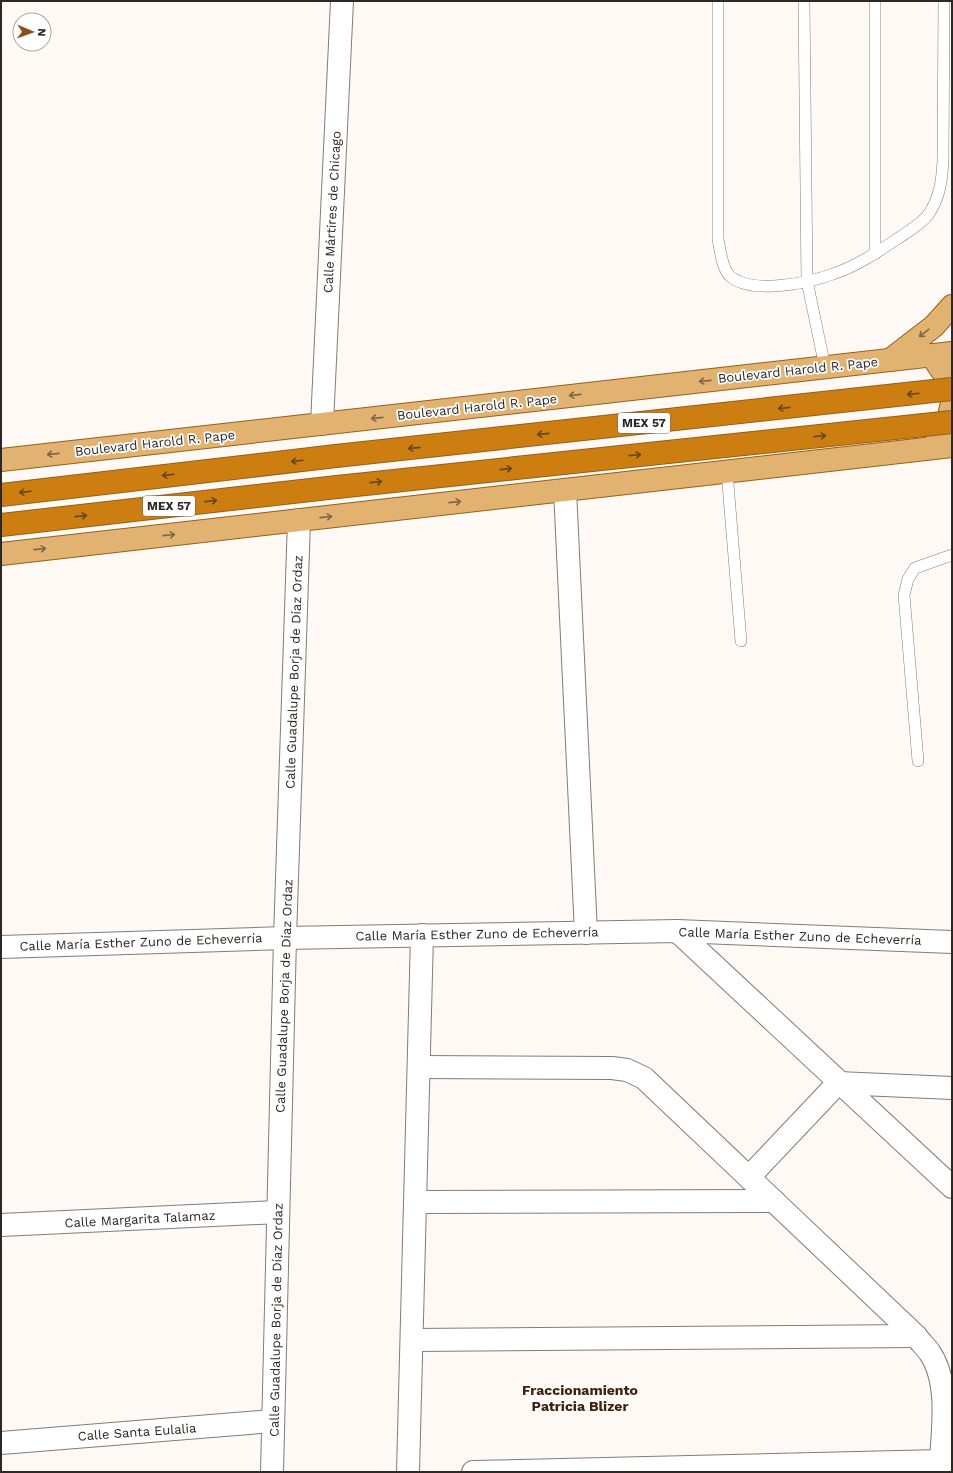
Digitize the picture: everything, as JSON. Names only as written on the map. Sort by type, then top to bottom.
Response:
[{"type":"highway","name":"MEX 57","points":[[1,494],[952,389]]},
{"type":"highway","name":"MEX 57","points":[[1,525],[337,487],[952,422]]},
{"type":"main road","points":[[890,360],[934,326],[952,306]]},
{"type":"main road","name":"Boulevard Harold R. Pape","points":[[1,460],[952,353]]},
{"type":"main road","points":[[931,355],[949,381],[952,393]]},
{"type":"main road","points":[[927,449],[943,431],[948,420],[952,403]]},
{"type":"main road","points":[[1,554],[952,446]]},
{"type":"street","name":"Calle Mártires de Chicago","points":[[322,424],[342,1]]},
{"type":"street","points":[[566,490],[586,933]]},
{"type":"street","name":"Calle Guadalupe Borja de Díaz Ordaz","points":[[272,1472],[285,938],[299,520]]},
{"type":"street","points":[[677,931],[952,1187]]},
{"type":"street","name":"Calle María Esther Zuno de Echeverría","points":[[1,947],[285,938],[677,931],[952,942]]},
{"type":"street","points":[[408,1472],[422,935]]},
{"type":"street","points":[[419,1067],[612,1068],[627,1070],[644,1078],[916,1336],[930,1354],[941,1383],[943,1394],[940,1467],[473,1472]]},
{"type":"street","points":[[749,1177],[838,1082],[952,1088]]},
{"type":"street","points":[[416,1202],[774,1201]]},
{"type":"street","name":"Calle Margarita Talamaz","points":[[1,1225],[278,1212]]},
{"type":"street","points":[[412,1340],[916,1336]]},
{"type":"street","name":"Calle Santa Eulalia","points":[[1,1442],[273,1422]]},
{"type":"lane","points":[[718,1],[718,239],[722,260],[729,276],[746,285],[768,287],[807,281],[833,274],[875,254],[918,225],[928,215],[942,184],[944,160],[944,1]]},
{"type":"lane","points":[[804,1],[807,281],[825,367]]},
{"type":"lane","points":[[875,1],[875,254]]},
{"type":"lane","points":[[727,472],[741,641]]},
{"type":"lane","points":[[918,760],[904,595],[908,579],[915,568],[952,556]]},
{"type":"district","name":"Fraccionamiento Patricia Blizer","points":[[580,1398]]}]
